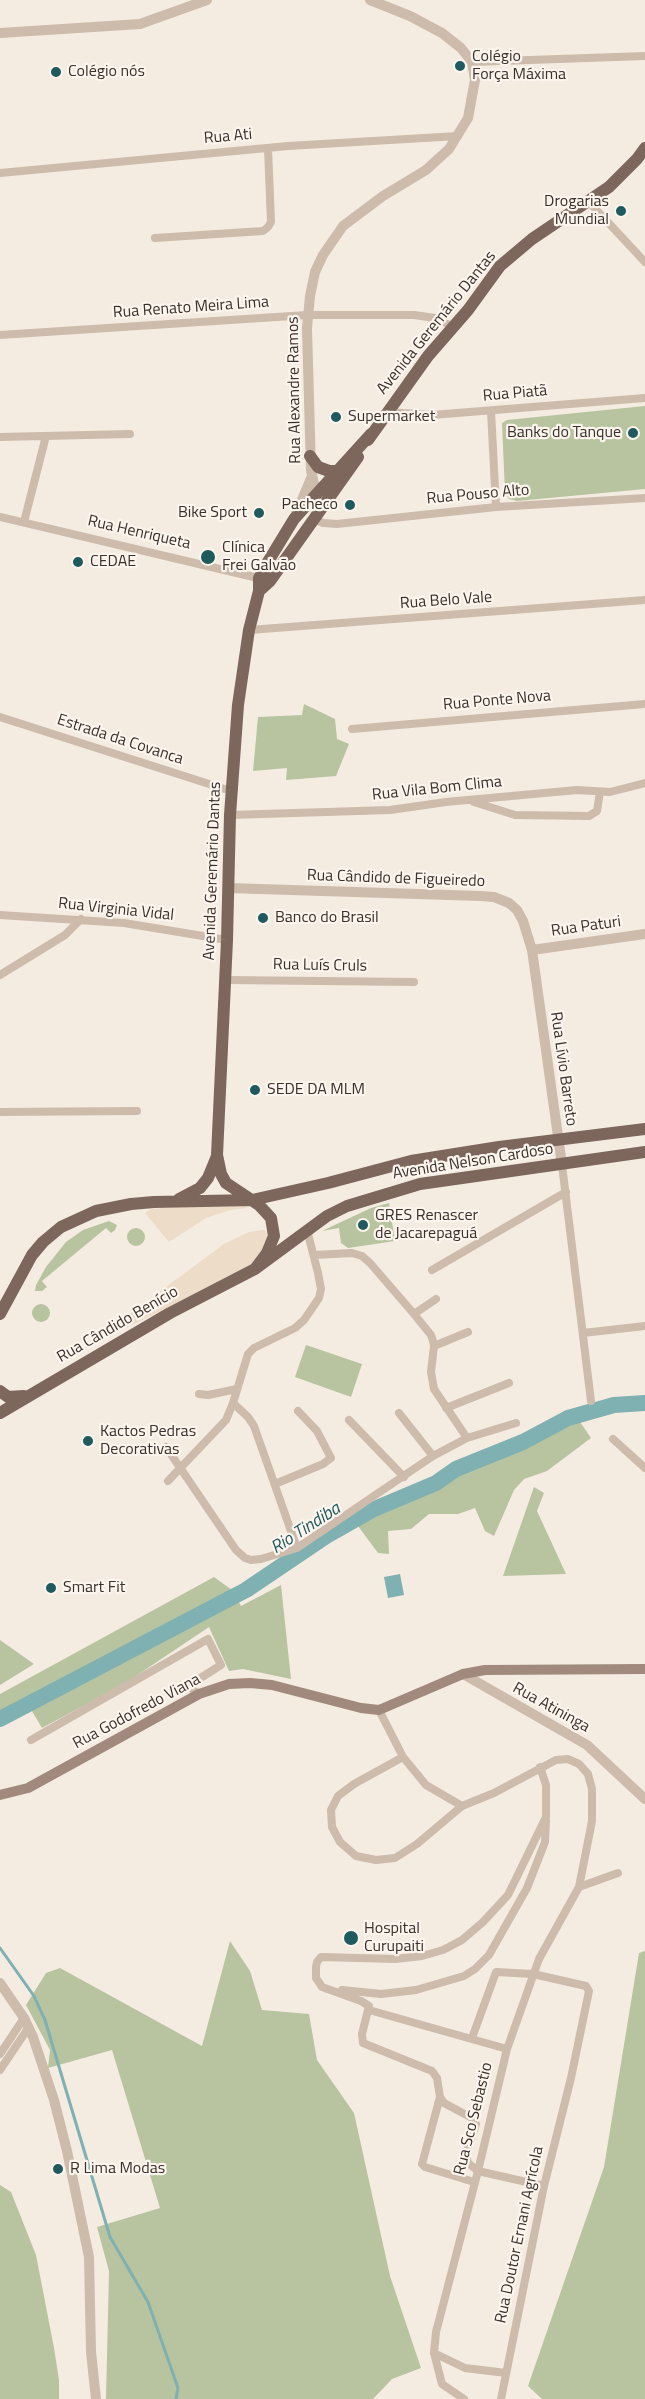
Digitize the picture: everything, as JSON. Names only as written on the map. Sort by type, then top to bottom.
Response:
[{"type":"main road","name":"Avenida Geremário Dantas","points":[[255,1269],[271,1246],[274,1228],[269,1216],[252,1200],[226,1183],[221,1174],[217,1155],[226,980],[231,791],[238,705],[249,630],[259,591],[265,580],[336,490],[387,412],[507,260],[532,239],[624,174],[645,148]]},
{"type":"main road","name":"Avenida Geremário Dantas","points":[[265,580],[272,552],[294,519],[371,434]]},
{"type":"main road","points":[[310,456],[318,467],[338,471]]},
{"type":"main road","points":[[314,519],[316,494]]},
{"type":"main road","name":"Avenida Nelson Cardoso","points":[[252,1200],[411,1161],[499,1147],[645,1129]]},
{"type":"main road","name":"Avenida Nelson Cardoso","points":[[255,1269],[327,1216],[347,1206],[391,1191],[420,1184],[645,1152]]},
{"type":"main road","name":"Avenida Geremário Dantas","points":[[169,1202],[200,1188],[208,1178],[217,1155]]},
{"type":"main road","points":[[0,1321],[3,1308],[32,1255],[60,1227],[96,1211],[131,1204],[252,1200]]},
{"type":"main road","name":"Rua Cândido Benício","points":[[0,1413],[170,1313],[255,1269]]},
{"type":"main road","points":[[0,1391],[8,1396],[26,1396]]},
{"type":"main road","points":[[379,1710],[463,1674],[485,1670],[645,1669]]},
{"type":"main road","name":"Rua Godofredo Viana","points":[[0,1796],[40,1782],[199,1694],[229,1684],[261,1684],[361,1708],[379,1710]]},
{"type":"street","points":[[0,33],[140,24],[207,0]]},
{"type":"street","points":[[370,0],[410,16],[442,33],[461,48],[472,62],[645,56]]},
{"type":"street","name":"Rua Alexandre Ramos","points":[[316,494],[310,456],[307,315],[315,272],[323,255],[343,226],[383,195],[432,166],[449,149],[468,118],[475,80],[472,62]]},
{"type":"street","name":"Rua Ati","points":[[0,173],[268,148],[458,136]]},
{"type":"street","points":[[155,238],[263,231],[271,222],[268,148]]},
{"type":"street","points":[[588,201],[645,262]]},
{"type":"street","name":"Rua Renato Meira Lima","points":[[0,336],[307,315],[414,315],[435,318],[454,327]]},
{"type":"street","name":"Rua Piatã","points":[[387,412],[424,415],[645,398]]},
{"type":"street","points":[[491,411],[496,507]]},
{"type":"street","points":[[0,437],[130,434]]},
{"type":"street","points":[[24,522],[46,436]]},
{"type":"street","name":"Rua Alexandre Ramos","points":[[294,519],[312,476]]},
{"type":"street","name":"Rua Pouso Alto","points":[[314,519],[323,523],[337,524],[496,507],[645,498]]},
{"type":"street","name":"Rua Henriqueta","points":[[0,517],[265,580]]},
{"type":"street","name":"Rua Belo Vale","points":[[249,630],[645,600]]},
{"type":"street","name":"Rua Ponte Nova","points":[[352,729],[645,704]]},
{"type":"street","name":"Estrada da Covanca","points":[[0,717],[231,791]]},
{"type":"street","name":"Rua Vila Bom Clima","points":[[230,814],[371,811],[577,790],[619,791],[645,783]]},
{"type":"street","points":[[471,801],[515,815],[589,816],[597,812],[600,792]]},
{"type":"street","name":"Rua Cândido de Figueiredo","points":[[228,888],[494,897],[509,903],[517,910],[532,950]]},
{"type":"street","name":"Rua Virginia Vidal","points":[[0,915],[81,919],[227,940]]},
{"type":"street","points":[[0,975],[65,936],[81,919]]},
{"type":"street","name":"Rua Paturi","points":[[532,950],[645,934]]},
{"type":"street","name":"Rua Lívio Barreto","points":[[532,950],[566,1192],[591,1401]]},
{"type":"street","name":"Rua Luís Cruls","points":[[226,980],[414,982]]},
{"type":"street","points":[[0,1112],[137,1111]]},
{"type":"street","points":[[432,1270],[566,1192]]},
{"type":"street","points":[[168,1480],[226,1420],[248,1354],[254,1348],[295,1328],[304,1320],[319,1298],[321,1289],[307,1230]]},
{"type":"street","points":[[314,1254],[352,1253],[362,1256],[414,1314],[431,1335],[434,1346],[431,1381],[467,1438]]},
{"type":"street","points":[[414,1314],[436,1299]]},
{"type":"street","points":[[583,1333],[645,1326]]},
{"type":"street","points":[[434,1346],[468,1332]]},
{"type":"street","points":[[446,1408],[508,1383]]},
{"type":"street","points":[[199,1394],[208,1395],[237,1389]]},
{"type":"street","points":[[233,1403],[254,1426],[297,1548]]},
{"type":"street","points":[[275,1484],[323,1464],[331,1458],[317,1431],[298,1411]]},
{"type":"street","points":[[399,1413],[434,1456]]},
{"type":"street","points":[[349,1420],[404,1477]]},
{"type":"street","points":[[166,1447],[240,1555],[251,1560],[297,1548],[434,1456],[467,1438],[516,1423]]},
{"type":"street","points":[[613,1438],[645,1468]]},
{"type":"street","points":[[31,1740],[208,1639],[221,1665],[191,1684],[192,1689],[199,1694]]},
{"type":"street","name":"Rua Atininga","points":[[463,1674],[587,1745],[645,1799]]},
{"type":"street","points":[[379,1710],[404,1757],[426,1785],[462,1806]]},
{"type":"street","points":[[326,1989],[381,1994],[416,1990],[464,1976],[475,1969],[489,1955],[527,1888],[545,1842],[546,1785],[540,1767],[462,1806],[417,1844],[395,1858],[376,1860],[356,1856],[340,1842],[332,1827],[332,1810],[338,1796],[354,1784],[404,1757]]},
{"type":"street","name":"Rua Sco Sebastio","points":[[464,2399],[442,2384],[434,2353],[436,2332],[507,2049],[539,1959],[579,1887],[592,1821],[592,1789],[588,1774],[579,1764],[568,1759],[555,1760],[540,1767]]},
{"type":"street","points":[[474,2182],[425,2167],[422,2164],[440,2097],[438,2078],[432,2071],[363,2043],[362,2034],[369,2010],[366,2003],[326,1989],[318,1983],[317,1962],[321,1958],[395,1959],[422,1956],[442,1950],[462,1940],[508,1895],[546,1816]]},
{"type":"street","points":[[579,1887],[618,1873]]},
{"type":"street","points":[[472,2038],[494,1974],[499,1971],[533,1974]]},
{"type":"street","name":"Rua Doutor Ernani Agrícola","points":[[501,2399],[544,2186],[571,2078],[589,1991],[582,1984],[533,1974]]},
{"type":"street","points":[[0,1983],[27,2022],[54,2100],[85,2230],[89,2257],[91,2352],[96,2399]]},
{"type":"street","points":[[369,2010],[507,2049]]},
{"type":"street","points":[[0,2039],[27,2022]]},
{"type":"street","points":[[0,2070],[27,2022]]},
{"type":"street","points":[[0,2054],[14,2030]]},
{"type":"street","points":[[440,2097],[444,2103],[474,2119],[476,2124],[466,2160],[478,2171],[544,2186]]},
{"type":"street","points":[[434,2353],[465,2368],[506,2373]]},
{"type":"green space","points":[[645,406],[645,489],[517,501],[509,499],[505,493],[502,423],[507,420]]},
{"type":"green space","points":[[304,704],[335,719],[337,739],[349,744],[336,776],[286,780],[287,768],[253,771],[258,717],[302,715]]},
{"type":"green space","name":"GRES Renascer de Jacarepaguá","points":[[389,1203],[395,1241],[348,1248],[341,1243],[339,1228],[322,1231],[371,1208]]},
{"type":"green space","points":[[109,1221],[117,1225],[115,1230],[111,1233],[106,1228],[42,1281],[47,1287],[42,1291],[35,1291],[46,1267],[66,1242],[83,1230]]},
{"type":"green space","points":[[136,1228],[142,1231],[145,1237],[142,1243],[136,1246],[130,1243],[127,1237],[130,1231]]},
{"type":"green space","points":[[41,1304],[47,1307],[50,1313],[47,1319],[41,1322],[35,1319],[32,1313],[35,1307]]},
{"type":"green space","points":[[306,1345],[362,1364],[351,1397],[295,1377]]},
{"type":"green space","points":[[578,1419],[591,1438],[547,1471],[524,1479],[514,1490],[494,1536],[485,1531],[475,1508],[458,1514],[429,1514],[411,1529],[388,1531],[389,1554],[378,1553],[358,1526],[488,1458],[525,1445],[565,1423]]},
{"type":"green space","points":[[534,1487],[544,1493],[537,1511],[566,1574],[503,1576]]},
{"type":"green space","points":[[214,1577],[232,1590],[241,1606],[281,1585],[291,1679],[243,1669],[229,1671],[209,1627],[124,1684],[42,1728],[26,1701],[0,1716],[0,1694]]},
{"type":"green space","points":[[0,1640],[34,1664],[0,1685]]},
{"type":"green space","points":[[230,1941],[250,1971],[262,2010],[309,2014],[317,2060],[354,2113],[390,2276],[421,2368],[392,2379],[373,2399],[106,2399],[109,2271],[97,2227],[160,2208],[112,2050],[48,2068],[50,2050],[26,2005],[46,1973],[60,1968],[202,2046]]},
{"type":"green space","points":[[645,1951],[645,2399],[542,2399],[528,2386],[604,2167],[639,1953]]},
{"type":"green space","points":[[0,2185],[11,2192],[36,2255],[54,2348],[59,2380],[59,2399],[0,2399]]},
{"type":"shaded area","points":[[238,1203],[248,1208],[230,1210],[206,1218],[169,1242],[145,1213],[151,1209]]},
{"type":"shaded area","points":[[264,1230],[267,1232],[268,1239],[254,1265],[126,1328],[112,1327],[224,1244],[249,1232]]},
{"type":"water","points":[[400,1574],[404,1595],[388,1598],[384,1577]]},
{"type":"waterway","name":"Rio Tindiba","points":[[0,1719],[246,1590],[326,1536],[372,1510],[436,1483],[456,1469],[523,1442],[568,1418],[614,1405],[645,1403]]},
{"type":"waterway","points":[[0,1948],[34,1996],[45,2020],[110,2237],[148,2302],[178,2388],[176,2399]]},
{"type":"place","name":"Colégio Força Máxima","points":[[460,66]]},
{"type":"place","name":"Colégio nós","points":[[56,72]]},
{"type":"place","name":"Drogarias Mundial","points":[[621,211]]},
{"type":"place","name":"Supermarket","points":[[336,417]]},
{"type":"place","name":"Banks do Tanque","points":[[633,433]]},
{"type":"place","name":"Pacheco","points":[[350,505]]},
{"type":"place","name":"Bike Sport","points":[[259,513]]},
{"type":"place","name":"Clínica Frei Galvão","points":[[208,557]]},
{"type":"place","name":"CEDAE","points":[[78,562]]},
{"type":"place","name":"Banco do Brasil","points":[[263,918]]},
{"type":"place","name":"SEDE DA MLM","points":[[255,1090]]},
{"type":"place","name":"GRES Renascer de Jacarepaguá","points":[[363,1225]]},
{"type":"place","name":"Kactos Pedras Decorativas","points":[[88,1441]]},
{"type":"place","name":"Smart Fit","points":[[51,1588]]},
{"type":"place","name":"Hospital Curupaiti","points":[[351,1938]]},
{"type":"place","name":"R Lima Modas","points":[[58,2169]]}]
